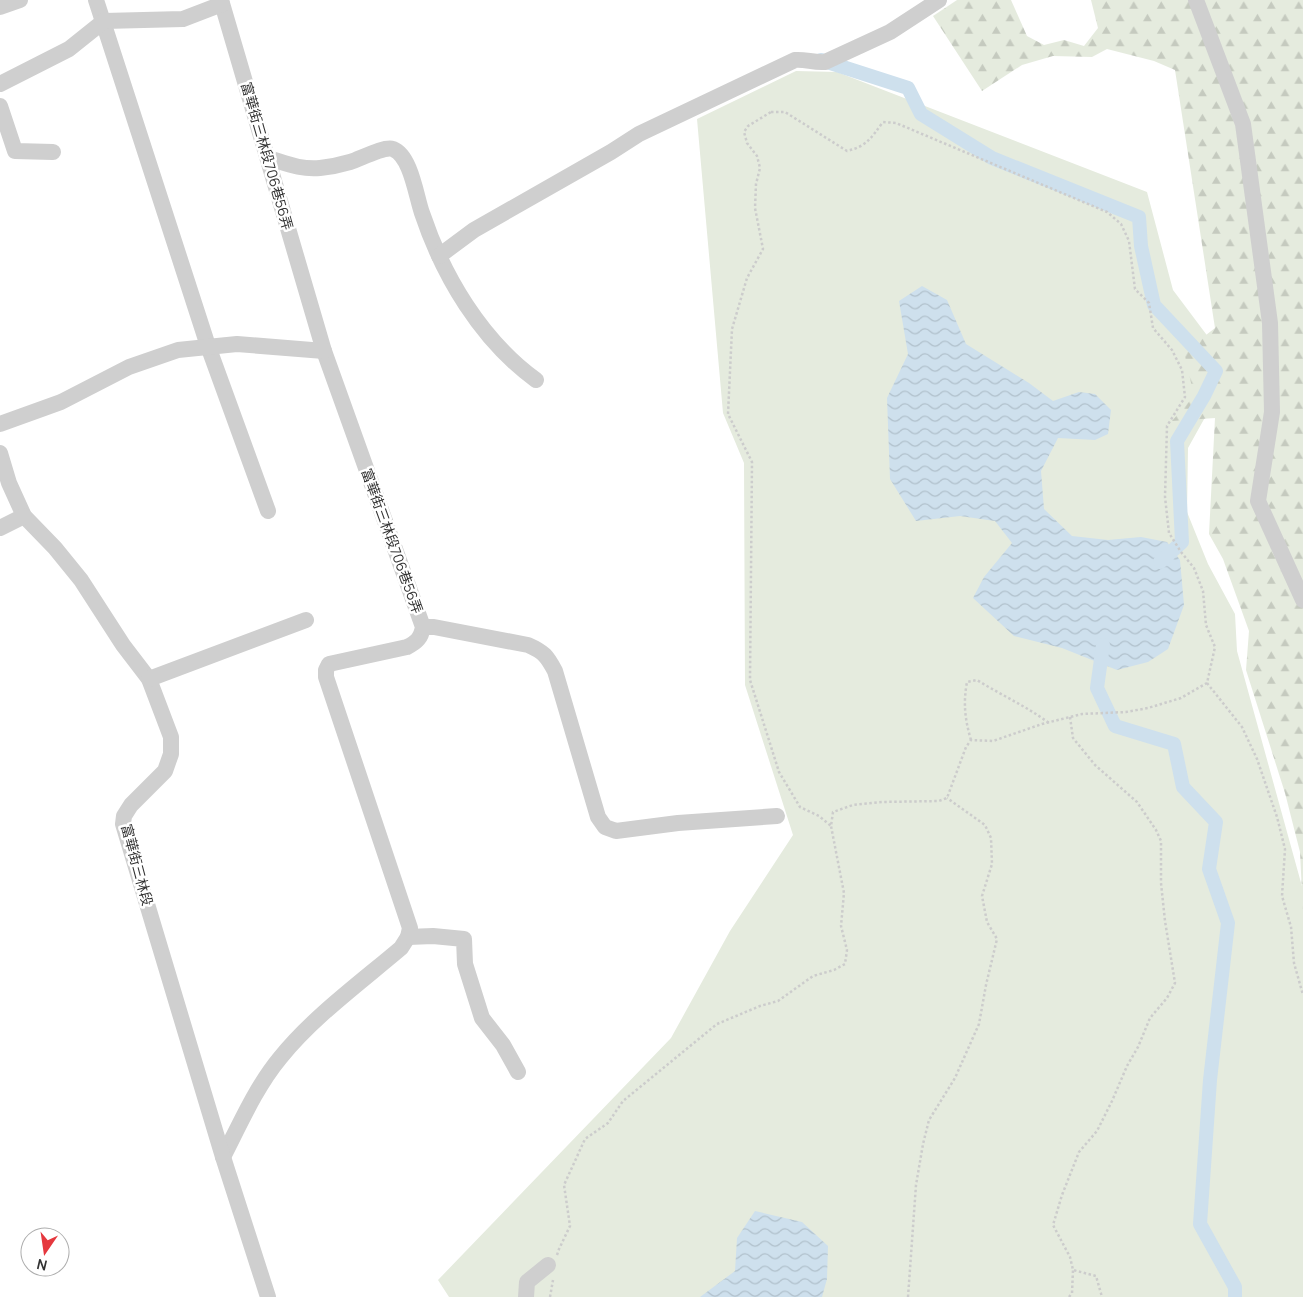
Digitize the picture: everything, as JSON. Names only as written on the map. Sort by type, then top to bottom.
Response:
[{"type":"street","points":[[0,7],[20,0]]},
{"type":"street","points":[[96,0],[208,346],[268,511]]},
{"type":"street","points":[[440,256],[474,230],[639,134],[795,60],[802,59],[816,63],[825,62],[890,32],[939,0]]},
{"type":"street","points":[[1196,0],[1244,124],[1270,323],[1272,412],[1258,500],[1303,600]]},
{"type":"street","points":[[0,84],[69,49],[104,21],[183,19],[221,2]]},
{"type":"street","name":"富華街三林段706巷56弄","points":[[221,2],[324,352],[423,627],[422,634],[417,641],[407,647],[329,664],[326,670],[326,677],[410,928],[408,936]]},
{"type":"street","points":[[0,106],[15,151],[53,152]]},
{"type":"street","points":[[268,158],[303,168],[320,168],[349,162],[384,149],[391,148],[400,153],[405,161],[422,213],[454,287],[479,323],[516,366],[536,380]]},
{"type":"street","points":[[0,424],[61,402],[129,368],[178,350],[236,344],[324,352]]},
{"type":"street","name":"富華街三林段","points":[[0,453],[24,516],[55,548],[81,580],[123,645],[149,679],[171,737],[171,754],[165,771],[131,805],[124,816],[123,824],[223,1157],[268,1297]]},
{"type":"street","points":[[0,528],[24,516]]},
{"type":"street","points":[[149,679],[306,620]]},
{"type":"street","points":[[423,627],[434,627],[528,645],[540,650],[548,658],[555,671],[598,817],[605,827],[616,831],[678,823],[777,816]]},
{"type":"street","points":[[223,1157],[259,1088],[279,1058],[311,1025],[401,948],[408,936],[464,939],[465,964],[482,1018],[503,1045],[518,1072]]},
{"type":"street","points":[[526,1297],[527,1282],[553,1264]]},
{"type":"path","points":[[831,826],[819,816],[800,806],[779,772],[750,680],[752,462],[728,414],[732,329],[747,278],[764,249],[755,208],[756,184],[760,168],[757,156],[747,144],[744,132],[748,126],[771,112],[785,112],[847,151],[860,148],[883,122],[896,123],[1107,212],[1121,224],[1129,241],[1135,289],[1149,303],[1153,328],[1172,350],[1182,370],[1184,397],[1167,426],[1166,498],[1169,533],[1194,568],[1203,591],[1206,625],[1215,647],[1207,683],[1181,698],[1148,708],[1126,712],[1082,714],[993,741],[971,740]]},
{"type":"path","points":[[971,740],[965,720],[967,682],[977,680],[1003,696],[1030,709],[1048,723]]},
{"type":"path","points":[[1207,683],[1242,727],[1257,759],[1277,817],[1285,849],[1282,896],[1291,927],[1294,963],[1303,996]]},
{"type":"path","points":[[1069,1297],[1072,1293],[1073,1270],[1070,1257],[1053,1225],[1062,1195],[1079,1152],[1097,1131],[1150,1018],[1167,998],[1175,983],[1160,883],[1161,841],[1138,802],[1095,765],[1073,738],[1070,717]]},
{"type":"path","points":[[550,1297],[553,1264],[570,1226],[564,1185],[585,1139],[608,1123],[623,1101],[717,1024],[760,1006],[778,1001],[813,976],[834,970],[845,964],[847,950],[841,926],[844,893],[831,826],[833,812],[853,805],[882,802],[939,801],[947,798],[966,747],[971,740]]},
{"type":"path","points":[[908,1297],[916,1184],[923,1144],[929,1120],[955,1078],[979,1024],[997,939],[987,922],[982,896],[992,864],[991,838],[985,825],[947,798]]},
{"type":"path","points":[[1073,1270],[1096,1276],[1102,1297]]},
{"type":"green space","points":[[957,0],[1011,0],[1027,36],[1044,45],[1064,40],[1084,46],[1098,28],[1091,0],[1303,0],[1303,913],[1300,852],[1285,793],[1246,670],[1249,631],[1223,559],[1209,534],[1215,418],[1172,421],[1194,396],[1184,352],[1215,328],[1175,70],[1154,61],[1107,49],[1092,57],[1053,56],[1022,65],[982,91],[933,16]]},
{"type":"green space","points":[[796,71],[837,72],[1147,192],[1173,290],[1221,354],[1208,412],[1188,448],[1187,512],[1208,564],[1235,614],[1237,651],[1303,890],[1303,1297],[449,1297],[438,1280],[671,1038],[730,931],[793,835],[745,685],[744,463],[723,413],[697,119]]},
{"type":"water","points":[[922,286],[947,300],[966,344],[1029,383],[1053,401],[1079,392],[1095,394],[1111,410],[1108,434],[1095,440],[1058,438],[1041,471],[1044,509],[1072,536],[1108,540],[1141,537],[1167,542],[1180,560],[1184,605],[1168,649],[1148,662],[1117,670],[1062,648],[1014,636],[973,598],[984,577],[1012,543],[995,521],[960,516],[916,521],[890,479],[887,398],[908,354],[899,301]]},
{"type":"water","points":[[755,1211],[802,1222],[828,1246],[827,1279],[822,1297],[700,1297],[735,1271],[737,1238]]},
{"type":"waterway","points":[[821,60],[908,88],[921,114],[992,158],[1139,217],[1141,246],[1154,305],[1216,371],[1204,396],[1177,441],[1182,542],[1160,562]]},
{"type":"waterway","points":[[1103,645],[1097,688],[1115,726],[1174,744],[1183,787],[1216,822],[1209,869],[1228,923],[1210,1080],[1200,1224],[1235,1287],[1235,1297]]}]
